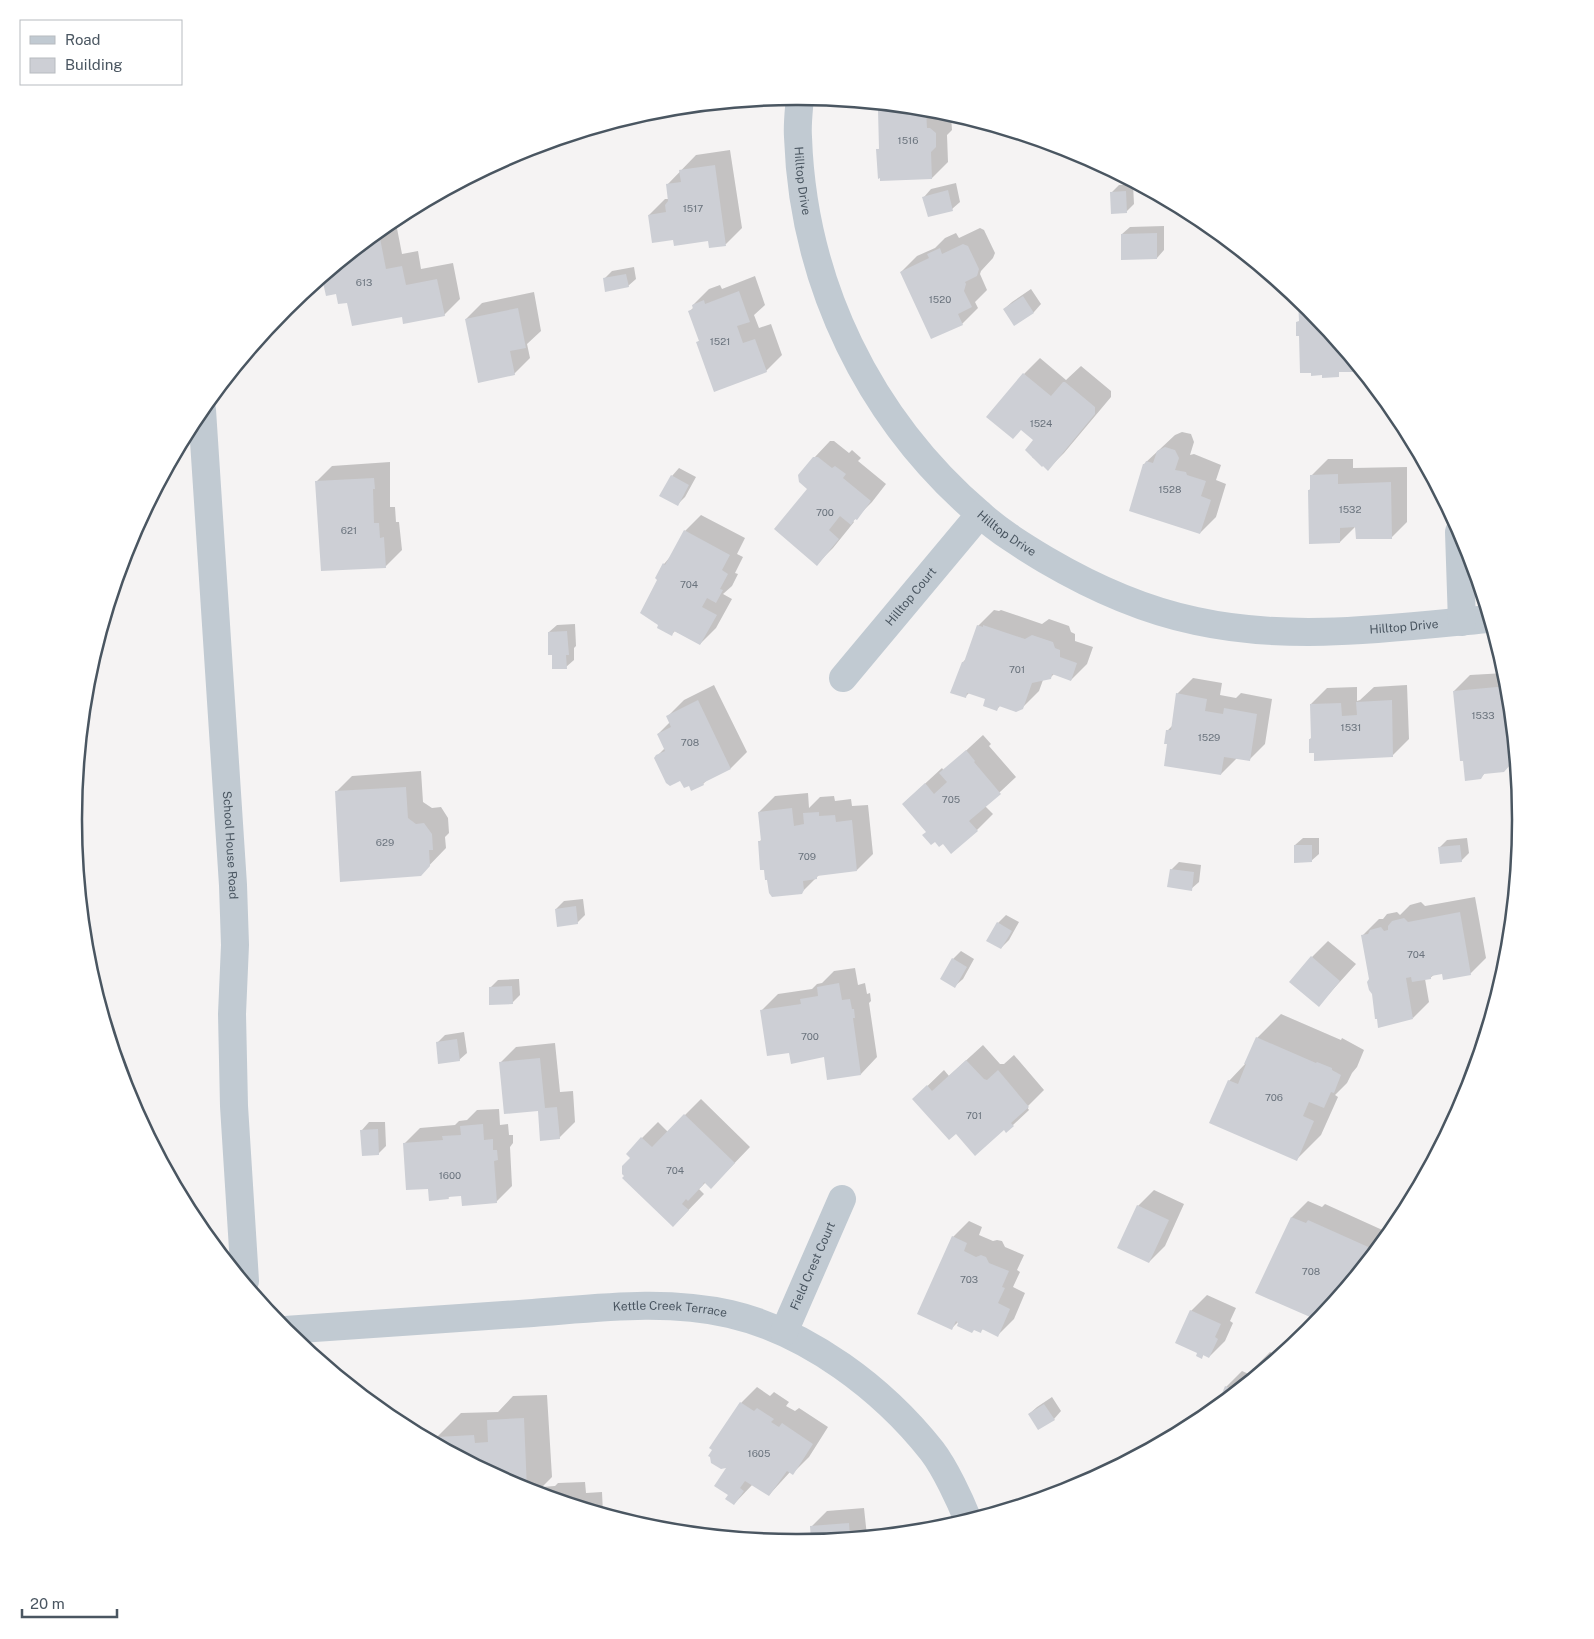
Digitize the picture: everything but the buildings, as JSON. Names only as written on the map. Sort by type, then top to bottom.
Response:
[{"type":"street","name":"Hilltop Drive","points":[[800,105],[798,136],[803,200],[814,254],[842,333],[866,378],[904,434],[934,470],[980,514],[1015,541],[1077,578],[1149,609],[1196,621],[1258,631],[1333,632],[1475,621]]},
{"type":"street","name":"School House Road","points":[[203,423],[233,885],[235,945],[232,1014],[234,1106],[244,1272]]},
{"type":"street","name":"Hilltop Court","points":[[843,678],[980,514]]},
{"type":"street","points":[[1465,568],[1475,621]]},
{"type":"street","name":"Field Crest Court","points":[[784,1332],[842,1199]]},
{"type":"street","name":"Kettle Creek Terrace","points":[[296,1329],[618,1307],[674,1305],[731,1314],[784,1332],[827,1356],[850,1372],[895,1409],[933,1452],[965,1514]]}]
